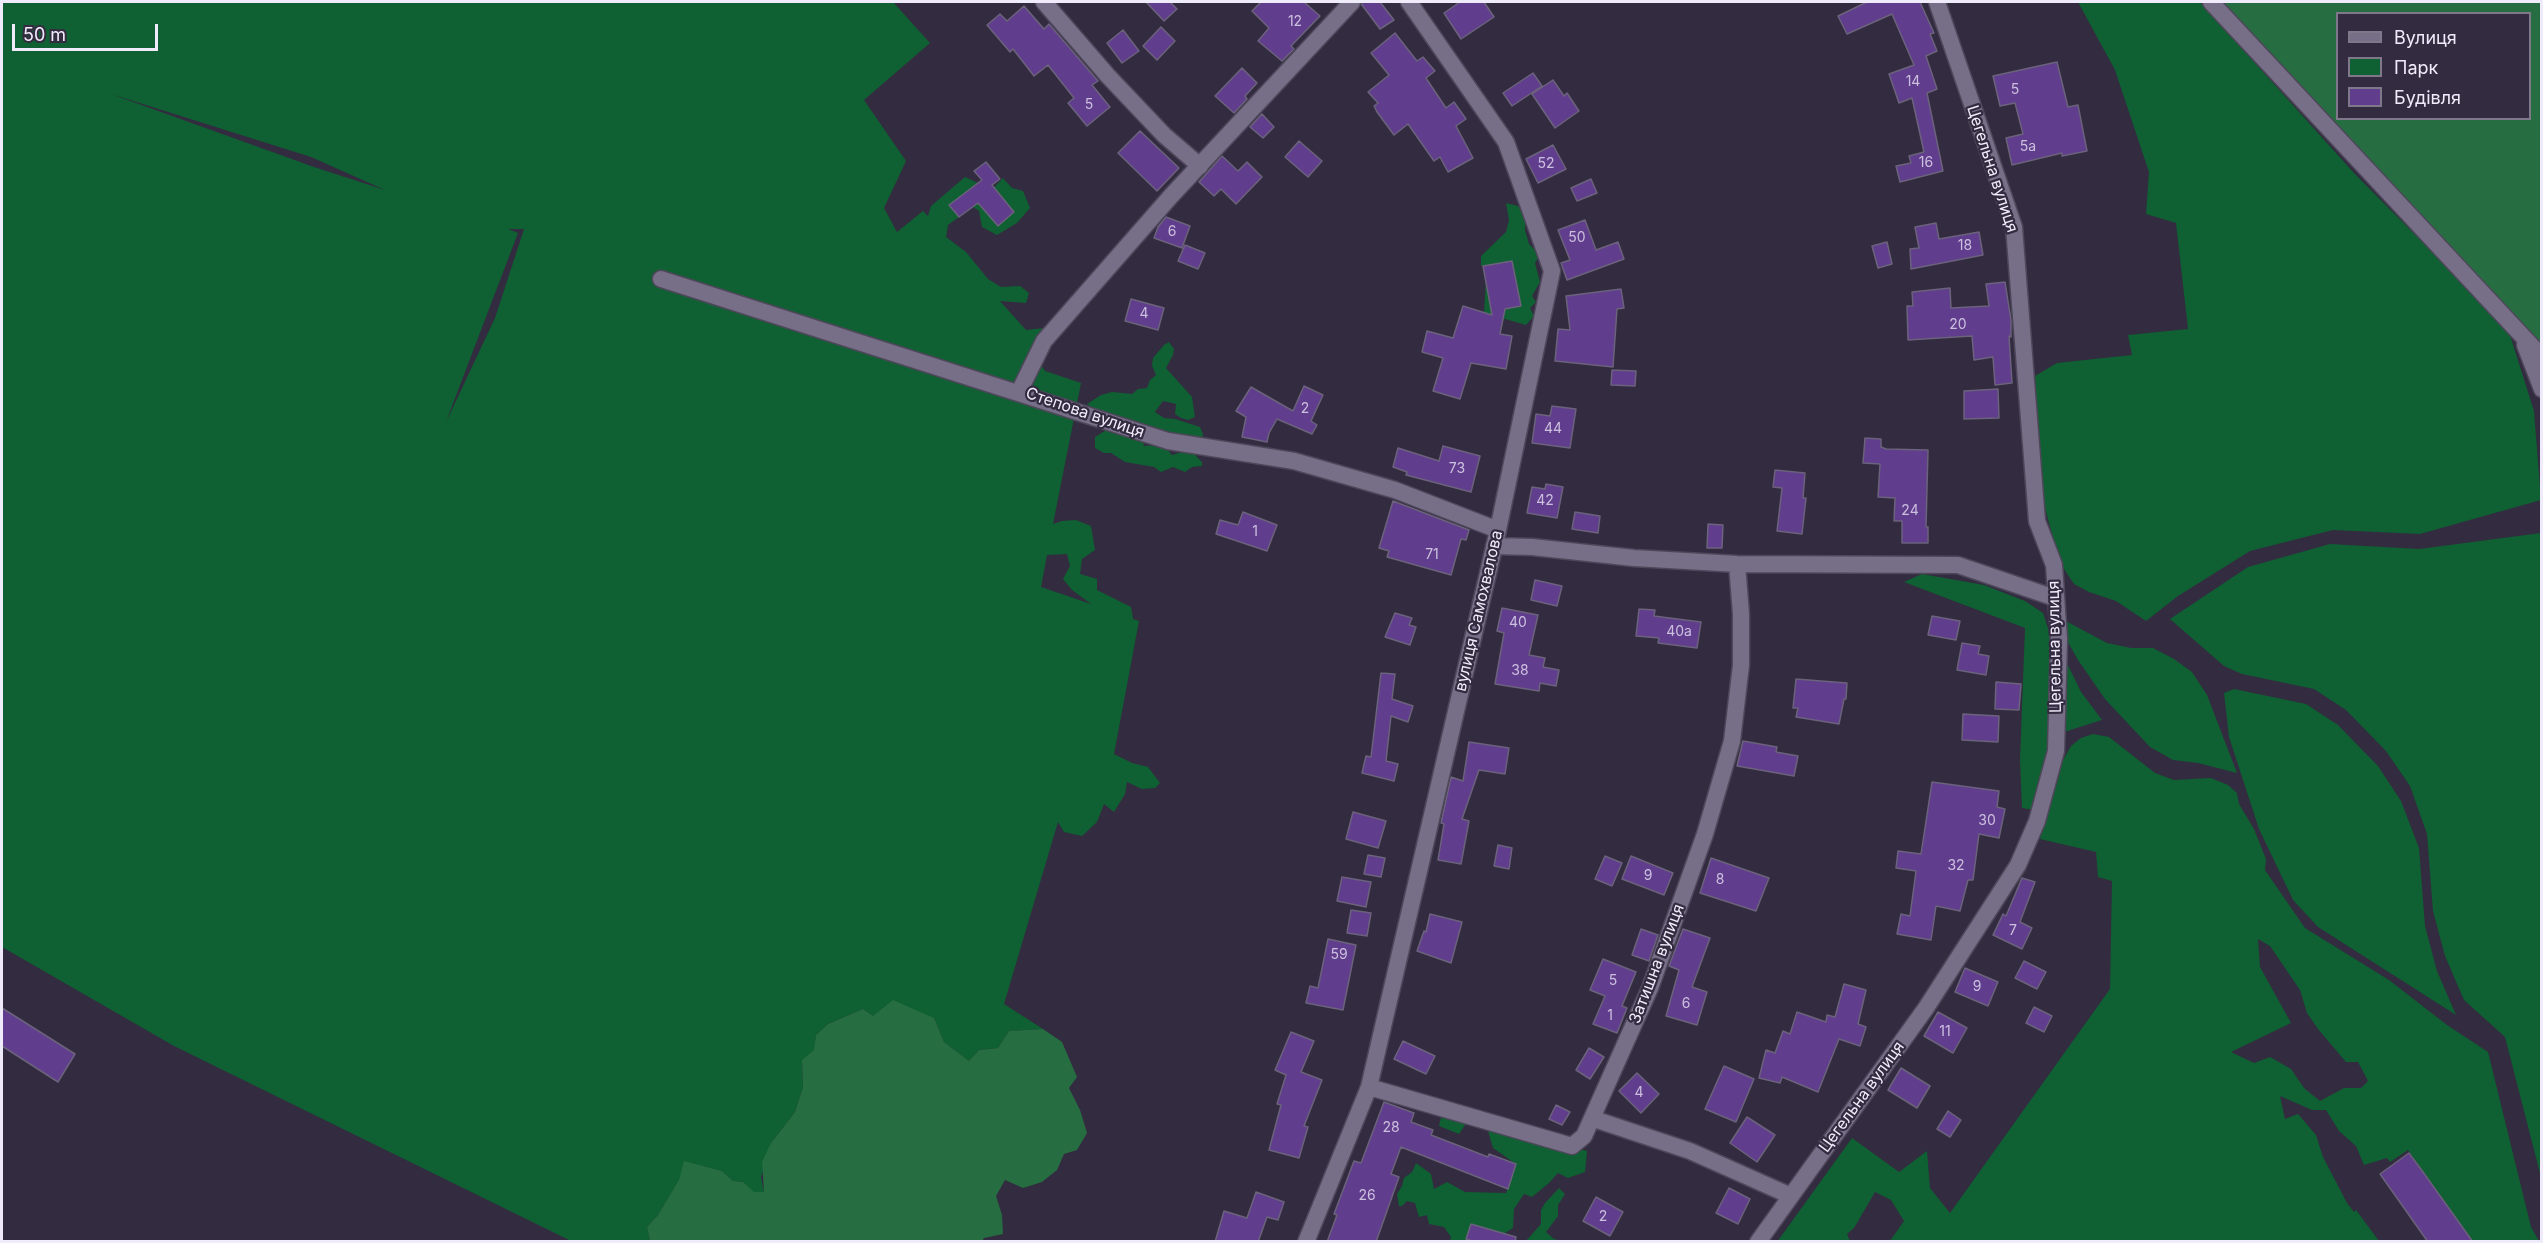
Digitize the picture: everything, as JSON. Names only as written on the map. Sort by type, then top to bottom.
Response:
[{"type":"street","points":[[1044,2],[1108,76],[1164,135],[1200,166]]},
{"type":"street","name":"Степова вулиця","points":[[1352,2],[1200,166],[1044,341],[1019,392],[1168,441],[1294,461],[1395,490],[1496,538],[1532,547],[1634,558],[1737,564],[1958,565],[2055,598]]},
{"type":"street","name":"вулиця Самохвалова","points":[[1306,1242],[1369,1087],[1496,538],[1552,271],[1506,142],[1409,2]]},
{"type":"street","name":"Цегельна вулиця","points":[[1758,1242],[1926,1008],[2018,865],[2037,821],[2056,751],[2059,639],[2054,565],[2037,521],[2013,227],[1936,2]]},
{"type":"street","points":[[2211,2],[2541,357]]},
{"type":"street","points":[[661,279],[1019,392]]},
{"type":"street","points":[[2520,334],[2541,389]]},
{"type":"street","name":"Затишна вулиця","points":[[1369,1087],[1572,1146],[1584,1136],[1594,1119],[1650,987],[1705,834],[1732,741],[1741,665],[1741,614],[1737,564]]},
{"type":"street","points":[[1594,1119],[1690,1151],[1791,1196]]},
{"type":"green space","points":[[2,2],[893,2],[930,43],[864,100],[906,161],[884,208],[897,232],[923,211],[928,216],[931,206],[965,177],[978,183],[987,195],[1003,178],[1012,188],[1023,191],[1030,208],[1017,223],[997,235],[982,227],[979,211],[973,207],[948,225],[946,237],[966,252],[988,279],[1001,287],[1020,286],[1029,293],[1026,303],[1000,301],[1026,330],[1044,328],[1031,348],[1045,371],[1081,383],[1053,524],[1076,520],[1091,526],[1095,550],[1082,559],[1080,574],[1097,579],[1097,590],[1131,607],[1133,619],[1139,621],[1114,754],[1132,763],[1148,767],[1160,783],[1155,788],[1142,789],[1127,782],[1125,794],[1114,812],[1104,804],[1097,822],[1082,836],[1064,832],[1058,822],[1004,1004],[1043,1029],[1009,1031],[998,1048],[979,1050],[969,1061],[944,1042],[934,1018],[873,1016],[863,1009],[828,1024],[816,1035],[815,1050],[802,1060],[803,1087],[795,1112],[771,1143],[761,1177],[764,1192],[754,1193],[743,1182],[733,1181],[722,1171],[690,1163],[658,1215],[647,1227],[650,1241],[571,1241],[174,1046],[2,947]],"holes":[[[111,94],[311,157],[385,190],[314,167]],[[508,229],[524,229],[495,318],[446,422],[518,233]],[[1067,554],[1070,566],[1063,579],[1072,590],[1091,604],[1041,587],[1047,555]]]},
{"type":"green space","points":[[2078,2],[2200,2],[2354,173],[2472,292],[2510,335],[2534,411],[2541,500],[2420,534],[2333,530],[2250,551],[2178,596],[2146,621],[2116,601],[2074,584],[2060,563],[2045,508],[2040,475],[2035,376],[2057,363],[2132,355],[2128,335],[2188,329],[2176,223],[2146,214],[2149,172],[2115,70]]},
{"type":"green space","points":[[2220,2],[2541,2],[2541,344]]},
{"type":"green space","points":[[1506,203],[1518,206],[1525,219],[1529,244],[1540,255],[1535,263],[1540,282],[1532,296],[1536,302],[1530,308],[1534,316],[1526,325],[1484,313],[1486,279],[1485,266],[1481,266],[1481,256],[1506,232],[1509,220]]},
{"type":"green space","points":[[1169,342],[1174,349],[1166,368],[1192,397],[1195,417],[1188,420],[1181,418],[1175,414],[1176,404],[1163,401],[1155,412],[1164,418],[1200,427],[1203,434],[1202,444],[1172,437],[1165,430],[1132,437],[1143,442],[1144,446],[1157,445],[1167,449],[1172,455],[1185,451],[1192,452],[1202,462],[1202,466],[1192,467],[1185,472],[1173,467],[1161,472],[1154,467],[1125,462],[1111,453],[1104,453],[1095,448],[1095,437],[1108,429],[1100,415],[1087,404],[1101,395],[1112,392],[1132,394],[1138,389],[1147,388],[1150,380],[1156,375],[1152,366],[1153,358]]},
{"type":"green space","points":[[2541,533],[2541,1177],[2505,1037],[2464,1000],[2445,956],[2433,911],[2427,834],[2410,786],[2386,751],[2346,710],[2314,689],[2242,674],[2224,666],[2170,619],[2248,567],[2330,544],[2419,549]]},
{"type":"green space","points":[[1922,574],[1984,585],[2025,601],[2043,613],[2049,631],[2051,652],[2052,754],[2034,810],[2022,808],[2020,760],[2025,628],[1904,582]]},
{"type":"green space","points":[[2062,619],[2107,643],[2131,648],[2153,648],[2192,672],[2207,695],[2237,773],[2198,763],[2173,760],[2150,747],[2105,699],[2078,660],[2065,637]]},
{"type":"green space","points":[[2063,655],[2081,692],[2102,720],[2064,732]]},
{"type":"green space","points":[[2234,689],[2306,704],[2338,725],[2378,766],[2401,801],[2419,848],[2425,926],[2437,971],[2456,1015],[2318,927],[2293,900],[2259,829],[2229,737],[2224,693]]},
{"type":"green space","points":[[2093,734],[2109,737],[2155,773],[2174,780],[2211,778],[2228,785],[2237,793],[2239,804],[2254,829],[2266,859],[2265,870],[2305,928],[2389,980],[2447,1025],[2488,1052],[2531,1227],[2539,1241],[2473,1241],[2408,1150],[2390,1162],[2387,1158],[2364,1165],[2356,1146],[2339,1131],[2326,1110],[2312,1110],[2280,1096],[2285,1119],[2298,1114],[2316,1135],[2323,1157],[2347,1203],[2354,1212],[2356,1210],[2379,1241],[1890,1241],[1904,1221],[1891,1200],[1875,1192],[1854,1228],[1847,1234],[1850,1241],[1777,1242],[1852,1138],[1899,1172],[1927,1151],[1930,1188],[1950,1213],[2110,989],[2112,881],[2098,877],[2096,852],[2040,839],[2044,814],[2058,769],[2071,746],[2081,738]],"holes":[[[2258,939],[2270,946],[2300,990],[2307,1013],[2318,1029],[2346,1062],[2358,1062],[2368,1081],[2361,1088],[2344,1088],[2320,1101],[2304,1088],[2291,1069],[2270,1057],[2254,1063],[2231,1052],[2291,1023],[2260,967]]]},
{"type":"green space","points":[[893,1000],[934,1018],[944,1042],[969,1061],[979,1050],[998,1048],[1009,1031],[1043,1029],[1062,1042],[1077,1077],[1069,1088],[1080,1110],[1087,1133],[1077,1150],[1064,1154],[1057,1170],[1042,1182],[1023,1188],[1005,1180],[996,1196],[1002,1215],[1003,1234],[984,1238],[982,1242],[650,1241],[647,1227],[658,1215],[679,1180],[684,1161],[722,1171],[733,1181],[743,1182],[754,1192],[764,1192],[762,1162],[771,1143],[795,1112],[803,1087],[802,1060],[814,1050],[816,1035],[828,1024],[863,1009],[873,1016]]},
{"type":"green space","points":[[1443,1109],[1587,1151],[1585,1172],[1568,1178],[1558,1173],[1532,1197],[1524,1194],[1514,1209],[1513,1228],[1492,1241],[1450,1241],[1451,1237],[1444,1227],[1429,1224],[1427,1215],[1419,1217],[1415,1203],[1407,1201],[1399,1206],[1397,1194],[1404,1178],[1412,1172],[1416,1163],[1431,1174],[1434,1189],[1447,1182],[1465,1192],[1506,1193],[1516,1164],[1493,1148],[1486,1124],[1469,1119],[1459,1134],[1439,1126]]},
{"type":"green space","points":[[1559,1188],[1565,1194],[1558,1205],[1558,1216],[1546,1232],[1554,1239],[1562,1241],[1526,1241],[1541,1224],[1541,1210],[1545,1203]]},
{"type":"building","points":[[1146,2],[1170,2],[1177,9],[1164,21]]},
{"type":"building","points":[[1261,2],[1304,2],[1320,16],[1291,46],[1294,49],[1282,61],[1258,41],[1269,28],[1252,11]]},
{"type":"building","points":[[1362,2],[1380,2],[1394,20],[1380,29]]},
{"type":"building","points":[[1460,2],[1484,2],[1494,17],[1461,39],[1444,13]]},
{"type":"building","points":[[1867,2],[1920,2],[1934,33],[1930,34],[1937,51],[1926,56],[1937,89],[1927,93],[1943,171],[1900,182],[1896,166],[1911,163],[1909,156],[1924,152],[1912,98],[1899,103],[1889,74],[1914,65],[1892,14],[1847,34],[1838,16]]},
{"type":"building","points":[[1024,6],[1044,29],[1049,24],[1098,81],[1092,85],[1110,107],[1087,126],[1068,103],[1074,98],[1048,65],[1034,76],[1013,49],[1010,52],[987,25],[1000,14],[1007,21]]},
{"type":"building","points":[[1161,27],[1175,41],[1157,60],[1143,46]]},
{"type":"building","points":[[1123,30],[1139,51],[1122,63],[1107,43]]},
{"type":"building","points":[[1395,33],[1417,61],[1423,57],[1435,71],[1426,78],[1446,108],[1454,102],[1466,119],[1456,126],[1473,158],[1448,172],[1440,157],[1434,161],[1408,124],[1394,135],[1374,106],[1378,103],[1368,92],[1389,75],[1371,53]]},
{"type":"building","points":[[2057,62],[2068,107],[2078,105],[2087,151],[2062,156],[2062,153],[2012,165],[2006,138],[2023,134],[2015,103],[2000,106],[1993,76]]},
{"type":"building","points":[[1242,68],[1257,83],[1234,113],[1215,96]]},
{"type":"building","points":[[1533,73],[1542,86],[1512,106],[1503,93]]},
{"type":"building","points":[[1553,80],[1564,96],[1567,93],[1579,111],[1555,128],[1532,94]]},
{"type":"building","points":[[1262,114],[1274,127],[1263,138],[1250,127]]},
{"type":"building","points":[[1140,131],[1179,168],[1157,191],[1118,153]]},
{"type":"building","points":[[1299,141],[1322,161],[1308,177],[1285,157]]},
{"type":"building","points":[[1553,145],[1566,169],[1538,183],[1526,159]]},
{"type":"building","points":[[1222,156],[1238,171],[1247,162],[1262,177],[1236,204],[1221,189],[1214,196],[1199,182]]},
{"type":"building","points":[[986,162],[1000,179],[992,185],[1014,212],[998,226],[978,203],[959,217],[949,205],[982,180],[974,171]]},
{"type":"building","points":[[1591,179],[1597,193],[1577,201],[1571,188]]},
{"type":"building","points":[[1166,217],[1190,226],[1182,248],[1154,238],[1158,227]]},
{"type":"building","points":[[1585,220],[1596,250],[1618,242],[1624,259],[1567,280],[1561,263],[1570,260],[1558,230]]},
{"type":"building","points":[[1936,223],[1939,239],[1979,232],[1983,255],[1911,269],[1910,249],[1919,248],[1915,227]]},
{"type":"building","points":[[1887,242],[1892,264],[1878,268],[1872,246]]},
{"type":"building","points":[[1185,245],[1205,253],[1198,269],[1178,261]]},
{"type":"building","points":[[1512,261],[1521,306],[1505,309],[1500,334],[1512,336],[1506,369],[1471,363],[1460,399],[1433,391],[1443,358],[1422,352],[1427,331],[1453,338],[1463,306],[1492,315],[1483,266]]},
{"type":"building","points":[[2005,282],[2011,320],[2011,337],[2009,336],[2012,383],[1995,385],[1993,357],[1974,360],[1972,336],[1908,340],[1907,306],[1913,306],[1912,292],[1950,288],[1951,308],[1989,306],[1986,284]]},
{"type":"building","points":[[1621,289],[1624,308],[1617,309],[1613,367],[1555,361],[1558,329],[1570,330],[1566,296]]},
{"type":"building","points":[[1131,299],[1164,308],[1158,330],[1125,321]]},
{"type":"building","points":[[1612,370],[1636,371],[1635,386],[1611,385]]},
{"type":"building","points":[[1304,386],[1323,395],[1311,421],[1317,425],[1312,434],[1277,419],[1267,442],[1242,437],[1246,417],[1236,411],[1251,387],[1293,411]]},
{"type":"building","points":[[1998,389],[1999,418],[1964,419],[1964,391]]},
{"type":"building","points":[[1552,406],[1576,409],[1570,448],[1532,443],[1536,414],[1550,416]]},
{"type":"building","points":[[1865,438],[1881,439],[1881,447],[1886,449],[1928,450],[1926,527],[1928,527],[1928,543],[1902,543],[1902,521],[1894,521],[1895,498],[1878,497],[1880,464],[1863,463]]},
{"type":"building","points":[[1443,446],[1480,456],[1471,492],[1406,475],[1407,472],[1393,467],[1398,448],[1439,461]]},
{"type":"building","points":[[1775,470],[1805,473],[1803,498],[1806,498],[1802,534],[1777,531],[1782,488],[1773,487]]},
{"type":"building","points":[[1546,484],[1563,487],[1557,518],[1527,513],[1532,487],[1545,489]]},
{"type":"building","points":[[1393,501],[1469,530],[1466,540],[1461,539],[1451,575],[1387,557],[1389,551],[1379,548]]},
{"type":"building","points":[[1243,512],[1277,525],[1267,551],[1216,534],[1220,520],[1238,525]]},
{"type":"building","points":[[1575,512],[1600,516],[1598,533],[1572,529]]},
{"type":"building","points":[[1708,524],[1723,525],[1722,548],[1707,548]]},
{"type":"building","points":[[1535,580],[1562,586],[1557,606],[1531,600]]},
{"type":"building","points":[[1502,608],[1538,615],[1529,655],[1545,658],[1543,667],[1559,670],[1556,686],[1540,683],[1539,691],[1495,684],[1504,633],[1497,631]]},
{"type":"building","points":[[1639,609],[1655,610],[1654,616],[1701,622],[1697,648],[1658,643],[1659,638],[1636,636]]},
{"type":"building","points":[[1395,613],[1412,618],[1409,625],[1416,627],[1410,645],[1385,637]]},
{"type":"building","points":[[1932,616],[1960,621],[1956,640],[1928,635]]},
{"type":"building","points":[[1962,643],[1980,646],[1978,654],[1989,656],[1986,675],[1957,670]]},
{"type":"building","points":[[1381,673],[1395,674],[1392,699],[1413,706],[1408,722],[1391,716],[1386,761],[1398,764],[1394,781],[1362,773],[1366,756],[1371,757]]},
{"type":"building","points":[[1796,679],[1847,683],[1846,699],[1844,699],[1839,724],[1796,717],[1798,708],[1793,708]]},
{"type":"building","points":[[1996,682],[2021,684],[2019,710],[1995,709]]},
{"type":"building","points":[[1963,714],[1999,716],[1998,742],[1962,740]]},
{"type":"building","points":[[1743,741],[1777,747],[1776,752],[1798,756],[1794,776],[1737,766]]},
{"type":"building","points":[[1469,742],[1509,748],[1505,774],[1479,770],[1462,819],[1469,821],[1461,864],[1438,860],[1444,824],[1441,823],[1451,777],[1463,781]]},
{"type":"building","points":[[1932,782],[1999,791],[1997,807],[2005,809],[1999,838],[1979,834],[1973,880],[1968,880],[1960,911],[1936,906],[1931,940],[1897,934],[1901,914],[1910,916],[1916,871],[1896,868],[1898,851],[1921,854]]},
{"type":"building","points":[[1353,812],[1386,821],[1378,848],[1346,839]]},
{"type":"building","points":[[1498,845],[1512,848],[1509,869],[1494,866]]},
{"type":"building","points":[[1368,855],[1385,858],[1381,877],[1364,874]]},
{"type":"building","points":[[1605,856],[1622,863],[1612,886],[1595,879]]},
{"type":"building","points":[[1631,856],[1673,873],[1664,895],[1622,879]]},
{"type":"building","points":[[1711,858],[1769,878],[1756,911],[1700,893]]},
{"type":"building","points":[[1342,877],[1371,882],[1366,907],[1337,901]]},
{"type":"building","points":[[2022,878],[2035,882],[2020,922],[2032,928],[2022,949],[1993,935],[2003,914],[2006,916]]},
{"type":"building","points":[[1351,910],[1371,913],[1367,936],[1347,933]]},
{"type":"building","points":[[1430,914],[1462,922],[1451,963],[1417,951],[1424,931],[1426,932]]},
{"type":"building","points":[[1641,929],[1658,935],[1649,961],[1632,955]]},
{"type":"building","points":[[1683,929],[1710,938],[1692,987],[1707,992],[1697,1025],[1666,1016],[1679,970],[1669,966]]},
{"type":"building","points":[[1328,939],[1356,945],[1343,1010],[1306,1003],[1310,986],[1318,988]]},
{"type":"building","points":[[1603,959],[1636,972],[1622,1006],[1627,1008],[1617,1033],[1593,1024],[1605,996],[1590,990]]},
{"type":"building","points":[[2024,961],[2046,972],[2037,989],[2015,978]]},
{"type":"building","points":[[1965,968],[1998,982],[1988,1006],[1955,992]]},
{"type":"building","points":[[1844,984],[1866,990],[1858,1024],[1866,1027],[1860,1046],[1839,1039],[1818,1092],[1782,1077],[1780,1083],[1759,1078],[1766,1050],[1775,1053],[1783,1031],[1790,1034],[1797,1012],[1826,1022],[1827,1015],[1835,1017]]},
{"type":"building","points":[[2034,1007],[2052,1016],[2044,1032],[2026,1023]]},
{"type":"building","points":[[2,1008],[75,1054],[58,1082],[2,1046]]},
{"type":"building","points":[[1938,1012],[1967,1028],[1953,1053],[1924,1036]]},
{"type":"building","points":[[1291,1032],[1314,1041],[1301,1072],[1322,1080],[1304,1126],[1308,1127],[1299,1158],[1269,1150],[1281,1105],[1277,1104],[1286,1075],[1275,1070]]},
{"type":"building","points":[[1403,1041],[1435,1056],[1426,1074],[1394,1059]]},
{"type":"building","points":[[1589,1048],[1604,1057],[1590,1079],[1576,1070]]},
{"type":"building","points":[[1724,1066],[1754,1079],[1736,1122],[1705,1109]]},
{"type":"building","points":[[1901,1068],[1930,1086],[1917,1108],[1888,1090]]},
{"type":"building","points":[[1637,1073],[1659,1094],[1641,1113],[1619,1091]]},
{"type":"building","points":[[1384,1102],[1414,1113],[1411,1122],[1433,1130],[1431,1135],[1488,1157],[1489,1154],[1516,1164],[1508,1189],[1401,1147],[1391,1174],[1399,1177],[1376,1242],[1327,1242],[1337,1215],[1334,1214],[1354,1161],[1361,1163]]},
{"type":"building","points":[[1556,1105],[1570,1112],[1562,1125],[1549,1119]]},
{"type":"building","points":[[1948,1111],[1961,1120],[1950,1137],[1937,1129]]},
{"type":"building","points":[[1747,1117],[1775,1135],[1757,1162],[1730,1143]]},
{"type":"building","points":[[2409,1153],[2473,1242],[2428,1242],[2380,1174]]},
{"type":"building","points":[[1729,1188],[1750,1199],[1738,1224],[1716,1213]]},
{"type":"building","points":[[1256,1192],[1284,1202],[1278,1220],[1267,1217],[1258,1242],[1215,1242],[1224,1211],[1247,1218]]},
{"type":"building","points":[[1596,1197],[1623,1212],[1610,1236],[1583,1221]]},
{"type":"building","points":[[1471,1224],[1516,1237],[1515,1242],[1475,1242],[1466,1239]]}]
